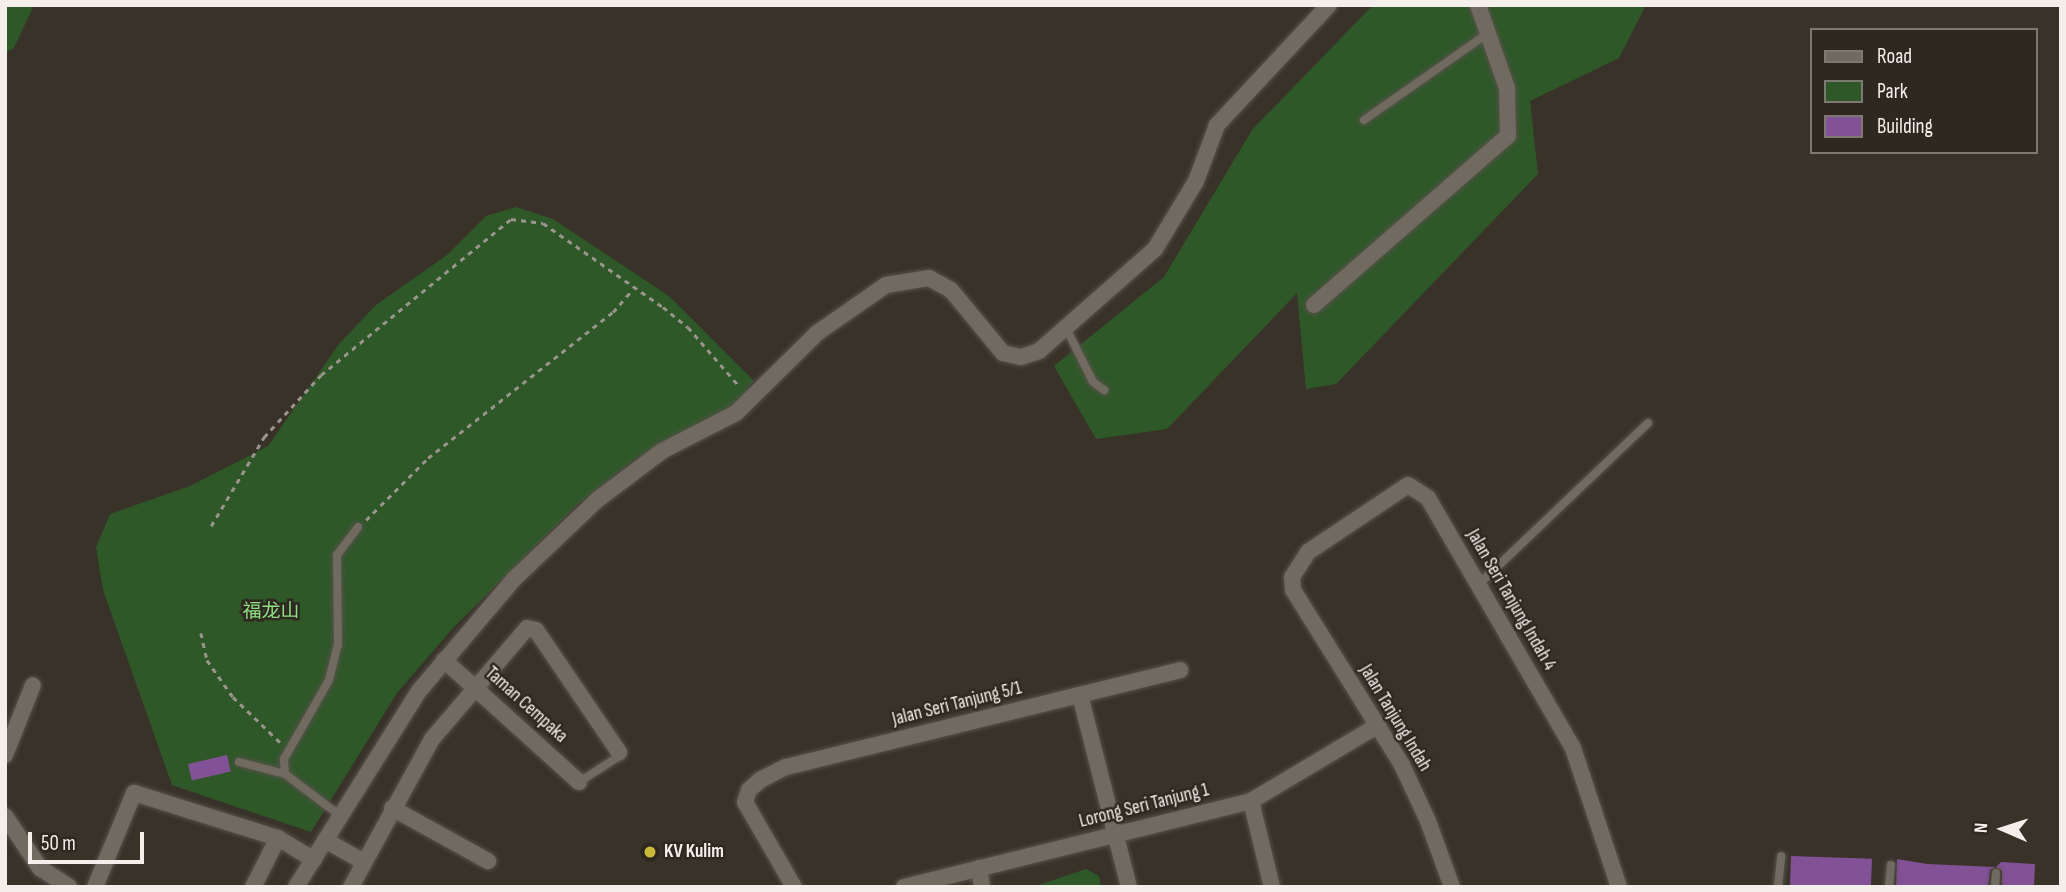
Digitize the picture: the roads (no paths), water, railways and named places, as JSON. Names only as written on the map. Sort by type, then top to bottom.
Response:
[{"type":"street","points":[[296,887],[314,860],[338,814],[444,660],[514,579],[597,500],[662,451],[750,401],[817,333],[863,298],[911,277],[929,278],[951,290],[1003,353],[1021,357],[1040,351],[1067,330],[1155,249],[1191,191],[1217,125],[1328,5]]},
{"type":"street","points":[[1314,305],[1508,136],[1507,88],[1478,5]]},
{"type":"street","name":"Jalan Seri Tanjung Indah 4","points":[[1292,577],[1308,552],[1408,485],[1428,498],[1573,748],[1619,887]]},
{"type":"street","name":"Jalan Tanjung Indah","points":[[1292,577],[1293,590],[1377,726],[1428,821],[1452,887]]},
{"type":"street","points":[[351,887],[362,861],[432,739],[509,643],[531,627],[619,752]]},
{"type":"street","name":"Taman Cempaka","points":[[444,660],[579,782]]},
{"type":"street","name":"Jalan Seri Tanjung 5/1","points":[[794,887],[745,802],[749,790],[786,767],[1180,670]]},
{"type":"street","points":[[5,755],[33,685]]},
{"type":"street","points":[[1080,695],[1129,887]]},
{"type":"street","name":"Lorong Seri Tanjung 1","points":[[904,887],[1251,801],[1377,726]]},
{"type":"street","points":[[95,887],[134,793],[278,838],[314,860]]},
{"type":"street","points":[[1251,801],[1272,887]]},
{"type":"street","points":[[392,808],[488,861]]},
{"type":"street","points":[[5,816],[40,868],[69,887]]},
{"type":"street","points":[[253,887],[278,838]]},
{"type":"street","points":[[325,839],[362,861]]},
{"type":"street","points":[[979,868],[982,887]]},
{"type":"lane","points":[[1364,120],[1487,34]]},
{"type":"lane","points":[[1067,330],[1093,382],[1104,390]]},
{"type":"lane","points":[[1478,585],[1648,423]]},
{"type":"lane","points":[[285,775],[289,750],[329,680],[338,645],[337,555],[358,527]]},
{"type":"lane","points":[[579,782],[618,757],[619,752]]},
{"type":"lane","points":[[239,762],[285,775],[338,814]]},
{"type":"lane","points":[[1778,887],[1782,856]]},
{"type":"lane","points":[[1889,887],[1891,865]]},
{"type":"lane","points":[[1995,887],[1996,873]]},
{"type":"place","name":"KV Kulim","points":[[650,852]]},
{"type":"park label","name":"福龙山","points":[[271,612]]}]
